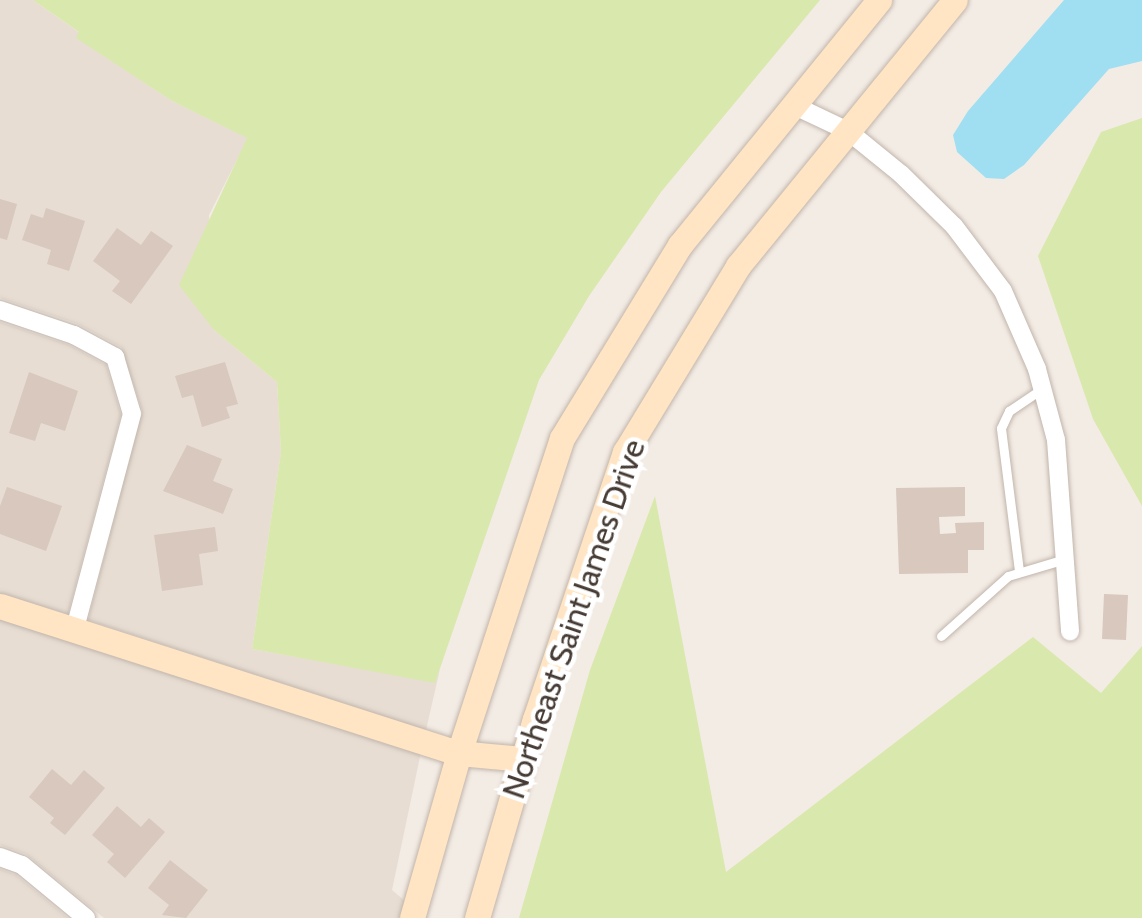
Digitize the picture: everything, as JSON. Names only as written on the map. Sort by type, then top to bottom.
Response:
[{"type":"main road","name":"Northeast Saint James Drive","points":[[412,918],[459,753],[562,438],[680,245],[880,0]]},
{"type":"main road","name":"Northeast Saint James Drive","points":[[478,918],[524,759],[625,452],[738,266],[955,0]]},
{"type":"main road","points":[[0,606],[459,753],[524,759]]},
{"type":"street","points":[[794,106],[848,131],[954,226],[1002,291],[1042,390],[1056,440],[1070,631]]},
{"type":"street","points":[[0,310],[74,334],[115,358],[132,414],[75,628]]},
{"type":"street","points":[[0,857],[22,865],[86,918]]},
{"type":"lane","points":[[1019,571],[1001,428],[1008,411],[1042,390]]},
{"type":"lane","points":[[940,636],[1019,571],[1065,559]]},
{"type":"shaded area","points":[[0,0],[33,0],[80,33],[77,38],[172,101],[248,138],[209,215],[214,330],[277,382],[281,452],[252,649],[435,682],[440,669],[426,730],[88,620],[142,410],[121,347],[78,324],[0,298]]},
{"type":"shaded area","points":[[0,322],[69,345],[106,365],[121,415],[68,614],[0,594]]},
{"type":"shaded area","points":[[0,618],[421,752],[392,890],[406,902],[401,918],[104,918],[26,854],[0,845]]},
{"type":"shaded area","points":[[0,869],[16,875],[68,918],[0,918]]},
{"type":"green space","points":[[33,0],[820,0],[661,192],[589,296],[539,380],[435,683],[252,649],[281,452],[277,382],[214,330],[179,285],[247,138],[172,101],[76,38],[79,32]]},
{"type":"green space","points":[[1142,118],[1142,506],[1093,419],[1038,256],[1101,132]]},
{"type":"green space","points":[[655,496],[726,872],[1033,637],[1101,693],[1142,646],[1142,918],[519,918],[590,670]]},
{"type":"water","points":[[1064,0],[1142,0],[1142,61],[1109,69],[1024,165],[1004,179],[986,178],[957,152],[953,135],[968,111]]},
{"type":"building","points":[[0,199],[17,204],[7,240],[0,238]]},
{"type":"building","points":[[46,208],[85,221],[69,271],[47,264],[51,250],[22,240],[31,214],[43,218]]},
{"type":"building","points":[[117,228],[141,245],[151,231],[173,246],[131,304],[112,291],[120,281],[93,261]]},
{"type":"building","points":[[225,362],[238,404],[226,407],[230,418],[202,427],[193,395],[182,398],[175,376]]},
{"type":"building","points":[[29,372],[78,391],[65,431],[41,423],[35,441],[9,433]]},
{"type":"building","points":[[187,445],[222,459],[213,481],[233,489],[223,514],[163,491]]},
{"type":"building","points":[[7,487],[62,506],[46,551],[0,534],[0,506]]},
{"type":"building","points":[[965,487],[965,516],[939,517],[940,534],[956,533],[955,523],[984,522],[984,550],[968,550],[968,573],[899,574],[896,488]]},
{"type":"building","points":[[215,527],[218,551],[199,554],[203,585],[162,591],[154,535]]},
{"type":"building","points":[[1104,594],[1128,595],[1126,640],[1102,639]]},
{"type":"building","points":[[52,769],[71,785],[84,770],[105,788],[65,835],[50,823],[54,818],[29,797]]},
{"type":"building","points":[[117,806],[141,827],[149,818],[165,832],[125,878],[107,862],[114,854],[92,835]]},
{"type":"building","points":[[170,860],[208,890],[186,918],[162,915],[169,905],[148,888]]}]
